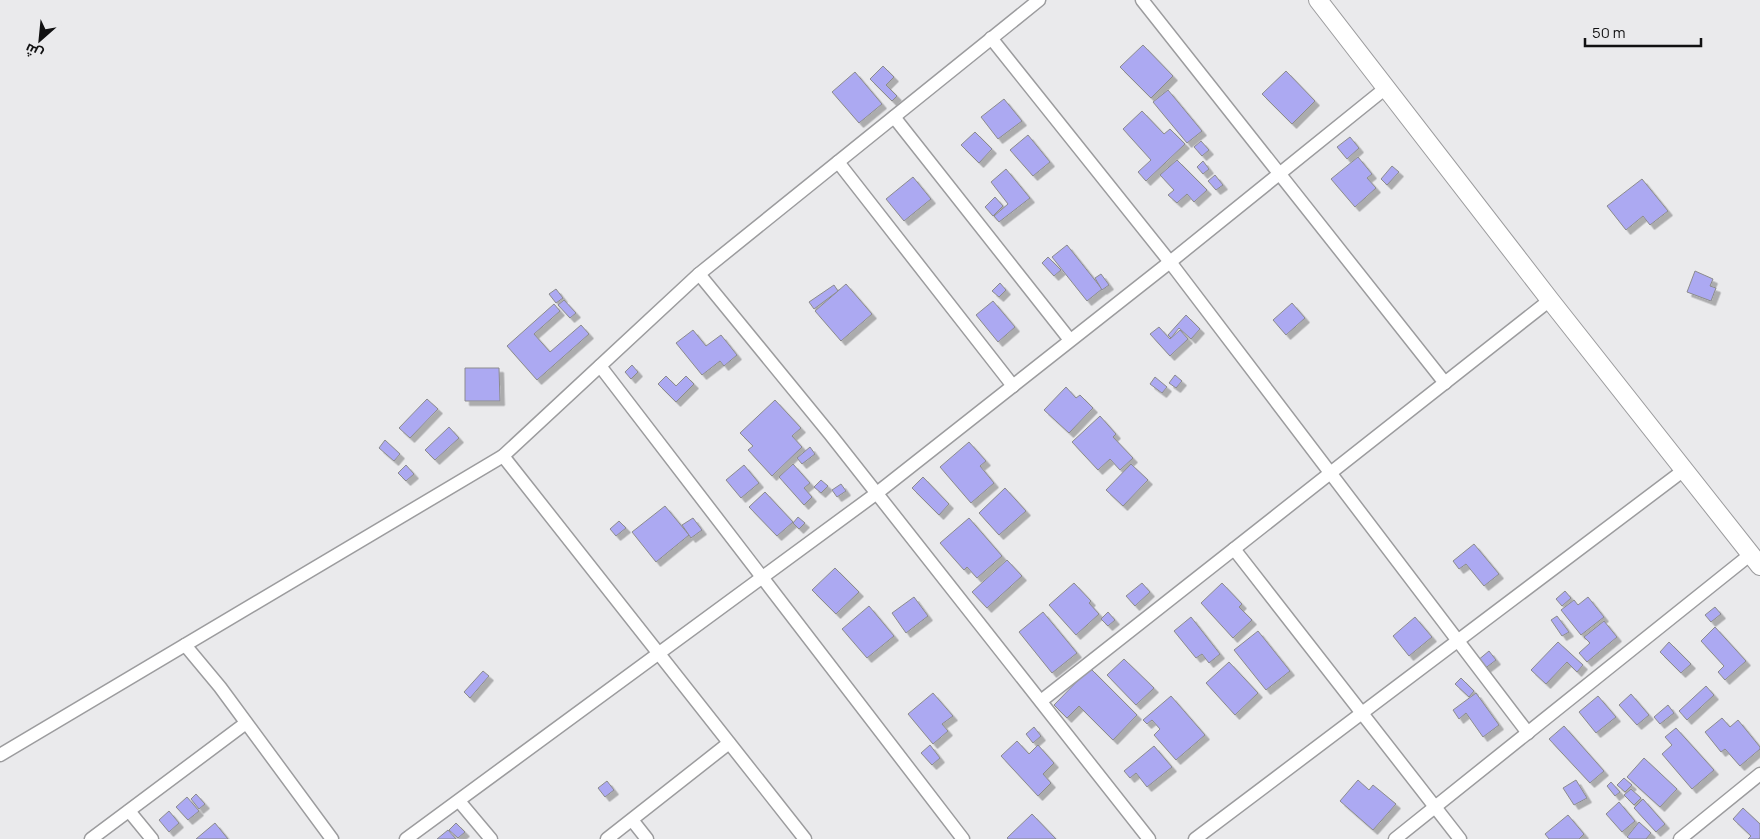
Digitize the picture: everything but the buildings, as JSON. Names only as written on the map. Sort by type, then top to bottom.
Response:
[{"type":"main road","points":[[1318,0],[1550,300],[1755,560]]},
{"type":"street","points":[[0,755],[503,456],[699,274],[1039,0]]},
{"type":"street","points":[[1142,0],[1445,383]]},
{"type":"street","points":[[991,38],[1170,262],[1528,733]]},
{"type":"street","points":[[406,839],[877,493],[1170,262],[1387,87]]},
{"type":"street","points":[[894,117],[1070,340]]},
{"type":"street","points":[[838,162],[1013,386]]},
{"type":"street","points":[[699,274],[877,493],[1149,839]]},
{"type":"street","points":[[1041,701],[1550,300]]},
{"type":"street","points":[[600,366],[963,839]]},
{"type":"street","points":[[503,456],[805,839]]},
{"type":"street","points":[[1195,839],[1684,470]]},
{"type":"street","points":[[1234,550],[1460,839]]},
{"type":"street","points":[[1396,839],[1528,733],[1755,560]]},
{"type":"street","points":[[185,645],[220,687],[332,839]]},
{"type":"street","points":[[91,839],[246,723]]},
{"type":"street","points":[[607,839],[729,743]]},
{"type":"street","points":[[1680,839],[1760,774]]},
{"type":"street","points":[[459,801],[491,839]]},
{"type":"street","points":[[129,811],[152,839]]},
{"type":"street","points":[[632,820],[647,839]]}]
